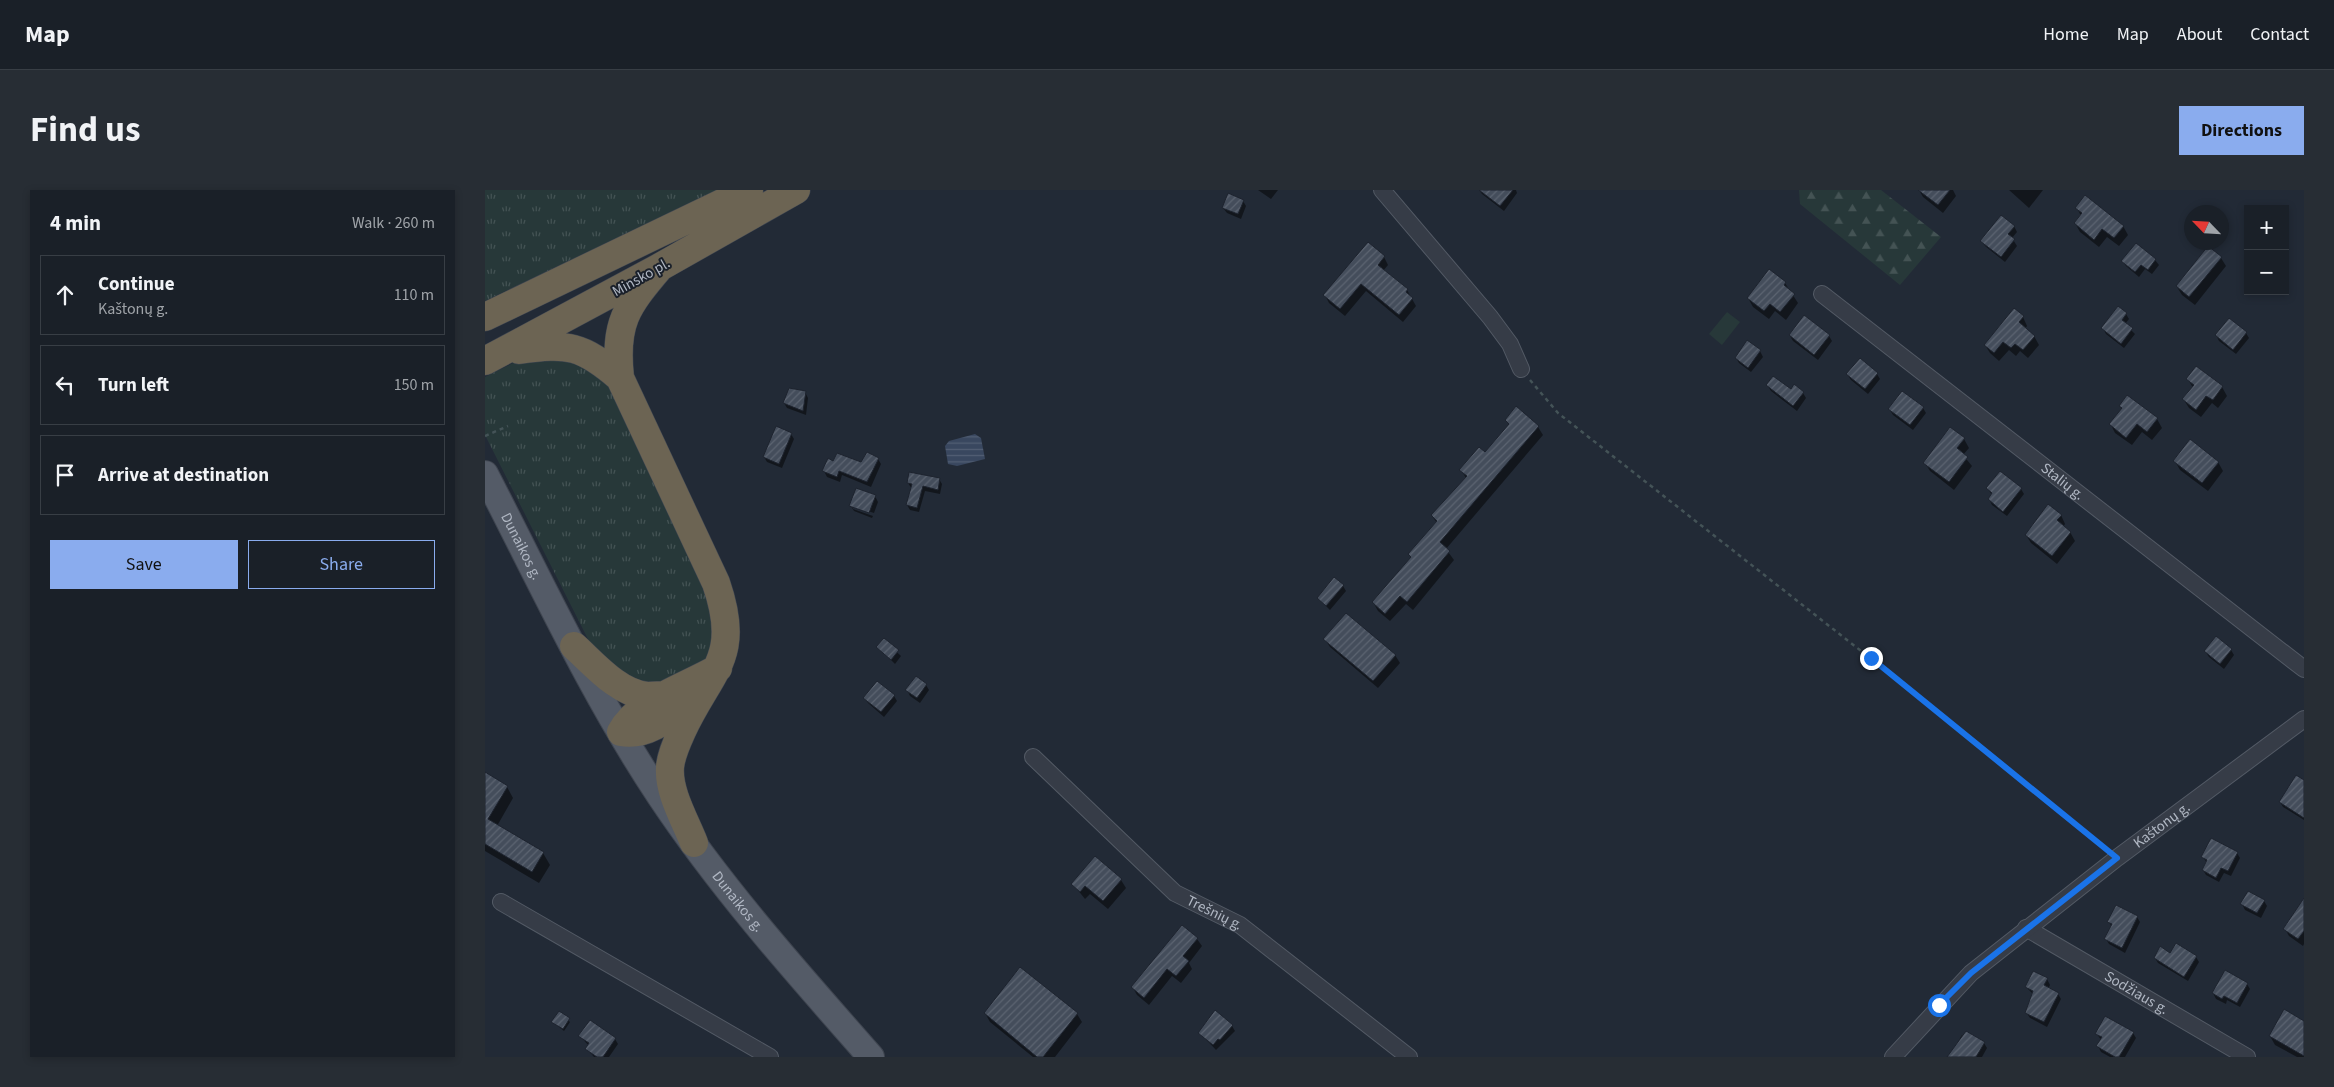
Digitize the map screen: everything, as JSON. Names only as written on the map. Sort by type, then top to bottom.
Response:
[{"type":"highway","name":"Minsko pl.","points":[[485,316],[749,190]]},
{"type":"highway","name":"Minsko pl.","points":[[493,357],[660,267],[796,190]]},
{"type":"highway","points":[[660,267],[637,295],[626,313],[618,339],[620,378],[716,583],[723,602],[727,633],[723,653],[712,678],[675,747],[670,767],[671,785],[694,843]]},
{"type":"highway","points":[[493,357],[548,346],[567,347],[593,356],[620,378]]},
{"type":"highway","points":[[574,646],[604,673],[631,691],[647,696],[667,694]]},
{"type":"highway","points":[[621,732],[635,714],[667,694],[712,678]]},
{"type":"highway","points":[[621,732],[639,733],[651,728],[712,678]]},
{"type":"main road","name":"Dunaikos g.","points":[[485,474],[574,646],[621,732],[660,795],[694,843],[793,969],[871,1057]]},
{"type":"street","points":[[1382,190],[1490,317],[1510,344],[1521,370]]},
{"type":"street","name":"Stalių g.","points":[[1822,294],[2304,669]]},
{"type":"street","name":"Kaštonų g.","points":[[1893,1057],[1971,973],[2117,858],[2304,719]]},
{"type":"street","name":"Trešnių g.","points":[[1033,757],[1175,893],[1240,925],[1409,1057]]},
{"type":"street","points":[[501,902],[770,1057]]},
{"type":"street","name":"Sodžiaus g.","points":[[2026,928],[2221,1050],[2247,1057]]},
{"type":"path","points":[[1521,370],[1557,413],[1871,658],[2117,858]]},
{"type":"path","points":[[485,436],[508,426]]},
{"type":"green space","points":[[485,190],[717,190],[485,301]]},
{"type":"green space","points":[[1799,190],[1881,190],[1941,237],[1900,285],[1800,204]]},
{"type":"green space","points":[[1727,312],[1740,322],[1722,345],[1709,334]]},
{"type":"green space","points":[[569,354],[611,385],[705,586],[712,609],[713,646],[701,670],[637,689],[595,653],[485,435],[485,377],[521,359]]},
{"type":"water","points":[[975,434],[981,438],[985,459],[957,466],[948,464],[945,446],[949,441]]},
{"type":"building","points":[[1479,190],[1513,190],[1500,206]]},
{"type":"building","points":[[1918,190],[1950,190],[1938,205]]},
{"type":"building","points":[[1228,193],[1244,200],[1238,214],[1222,208]]},
{"type":"building","points":[[2085,195],[2124,226],[2114,238],[2102,229],[2094,240],[2074,223],[2082,213],[2075,208]]},
{"type":"building","points":[[2001,215],[2015,226],[2008,234],[2015,239],[2001,257],[1980,241]]},
{"type":"building","points":[[1368,242],[1385,256],[1378,265],[1408,289],[1406,292],[1413,298],[1399,315],[1361,284],[1340,309],[1323,295]]},
{"type":"building","points":[[2136,243],[2156,259],[2148,270],[2141,265],[2135,272],[2121,261]]},
{"type":"building","points":[[2205,250],[2213,250],[2222,257],[2189,297],[2176,286]]},
{"type":"building","points":[[1769,269],[1786,282],[1784,285],[1795,294],[1780,312],[1770,304],[1764,311],[1747,298]]},
{"type":"building","points":[[2118,306],[2127,313],[2122,320],[2133,328],[2121,344],[2101,328]]},
{"type":"building","points":[[2014,308],[2024,316],[2019,322],[2035,336],[2023,350],[2015,344],[2011,348],[2003,342],[1994,353],[1984,345]]},
{"type":"building","points":[[1804,315],[1830,335],[1814,355],[1789,335]]},
{"type":"building","points":[[2229,318],[2247,332],[2233,350],[2215,335]]},
{"type":"building","points":[[1747,340],[1761,350],[1748,368],[1735,358]]},
{"type":"building","points":[[1860,358],[1878,373],[1865,389],[1846,374]]},
{"type":"building","points":[[2196,366],[2223,386],[2213,400],[2206,396],[2196,410],[2182,399],[2194,385],[2186,379]]},
{"type":"building","points":[[1773,376],[1791,389],[1794,384],[1804,392],[1793,406],[1766,385]]},
{"type":"building","points":[[789,388],[806,391],[803,411],[783,403]]},
{"type":"building","points":[[1902,391],[1924,407],[1910,425],[1888,409]]},
{"type":"building","points":[[2127,395],[2158,418],[2147,432],[2137,424],[2126,438],[2109,424],[2122,408],[2119,406]]},
{"type":"building","points":[[1516,406],[1539,426],[1440,542],[1450,551],[1407,602],[1400,596],[1385,614],[1372,602],[1411,557],[1408,554],[1437,521],[1431,515],[1467,476],[1459,470],[1479,447],[1485,452],[1509,424],[1505,420]]},
{"type":"building","points":[[776,426],[792,433],[779,464],[763,457]]},
{"type":"building","points":[[1950,427],[1965,438],[1957,448],[1968,457],[1949,482],[1923,463]]},
{"type":"building","points":[[2190,439],[2219,462],[2202,483],[2173,461]]},
{"type":"building","points":[[867,452],[879,458],[867,482],[839,471],[837,477],[822,471],[828,458],[833,461],[837,453],[861,462]]},
{"type":"building","points":[[2000,471],[2022,488],[2003,512],[1988,499],[1992,493],[1986,488]]},
{"type":"building","points":[[909,472],[940,478],[938,490],[923,486],[917,508],[906,505],[912,484],[907,483]]},
{"type":"building","points":[[856,488],[876,495],[869,513],[849,506]]},
{"type":"building","points":[[2048,504],[2062,515],[2057,520],[2071,532],[2052,556],[2025,535]]},
{"type":"building","points":[[1334,577],[1344,585],[1326,606],[1317,598]]},
{"type":"building","points":[[1346,613],[1396,655],[1373,681],[1323,639]]},
{"type":"building","points":[[2216,636],[2232,649],[2220,664],[2204,651]]},
{"type":"building","points":[[884,638],[899,650],[891,660],[876,647]]},
{"type":"building","points":[[916,676],[927,684],[917,698],[905,690]]},
{"type":"building","points":[[877,681],[895,695],[881,712],[863,698]]},
{"type":"building","points":[[485,772],[508,786],[488,819],[544,852],[532,872],[485,844]]},
{"type":"building","points":[[2296,775],[2304,780],[2304,818],[2279,802]]},
{"type":"building","points":[[2211,838],[2238,852],[2228,871],[2221,868],[2216,878],[2202,870],[2207,860],[2201,857]]},
{"type":"building","points":[[1095,856],[1122,879],[1103,901],[1085,886],[1080,892],[1071,884]]},
{"type":"building","points":[[2248,891],[2265,900],[2257,913],[2240,904]]},
{"type":"building","points":[[2304,898],[2304,931],[2298,939],[2283,929]]},
{"type":"building","points":[[2116,905],[2138,916],[2122,948],[2104,939],[2112,924],[2107,922]]},
{"type":"building","points":[[1182,925],[1198,938],[1183,956],[1189,961],[1176,976],[1167,969],[1144,998],[1131,987]]},
{"type":"building","points":[[2176,943],[2197,956],[2184,977],[2154,958],[2160,946],[2170,953]]},
{"type":"building","points":[[1020,967],[1078,1013],[1043,1057],[1037,1057],[984,1013]]},
{"type":"building","points":[[2225,970],[2248,983],[2237,1003],[2224,996],[2222,999],[2212,993]]},
{"type":"building","points":[[2033,971],[2048,978],[2044,985],[2059,993],[2044,1022],[2025,1013],[2033,991],[2025,987]]},
{"type":"building","points":[[2284,1009],[2304,1021],[2304,1056],[2269,1036]]},
{"type":"building","points":[[1215,1010],[1233,1025],[1213,1045],[1198,1033]]},
{"type":"building","points":[[559,1011],[570,1018],[563,1029],[551,1022]]},
{"type":"building","points":[[2105,1016],[2134,1032],[2119,1057],[2115,1057],[2096,1046],[2102,1037],[2095,1034]]},
{"type":"building","points":[[590,1020],[616,1038],[603,1057],[597,1057],[585,1049],[589,1043],[578,1036]]},
{"type":"building","points":[[1966,1031],[1985,1042],[1976,1057],[1947,1057]]},
{"type":"route","points":[[1871,658],[2117,858],[1971,973],[1939,1005]]}]
